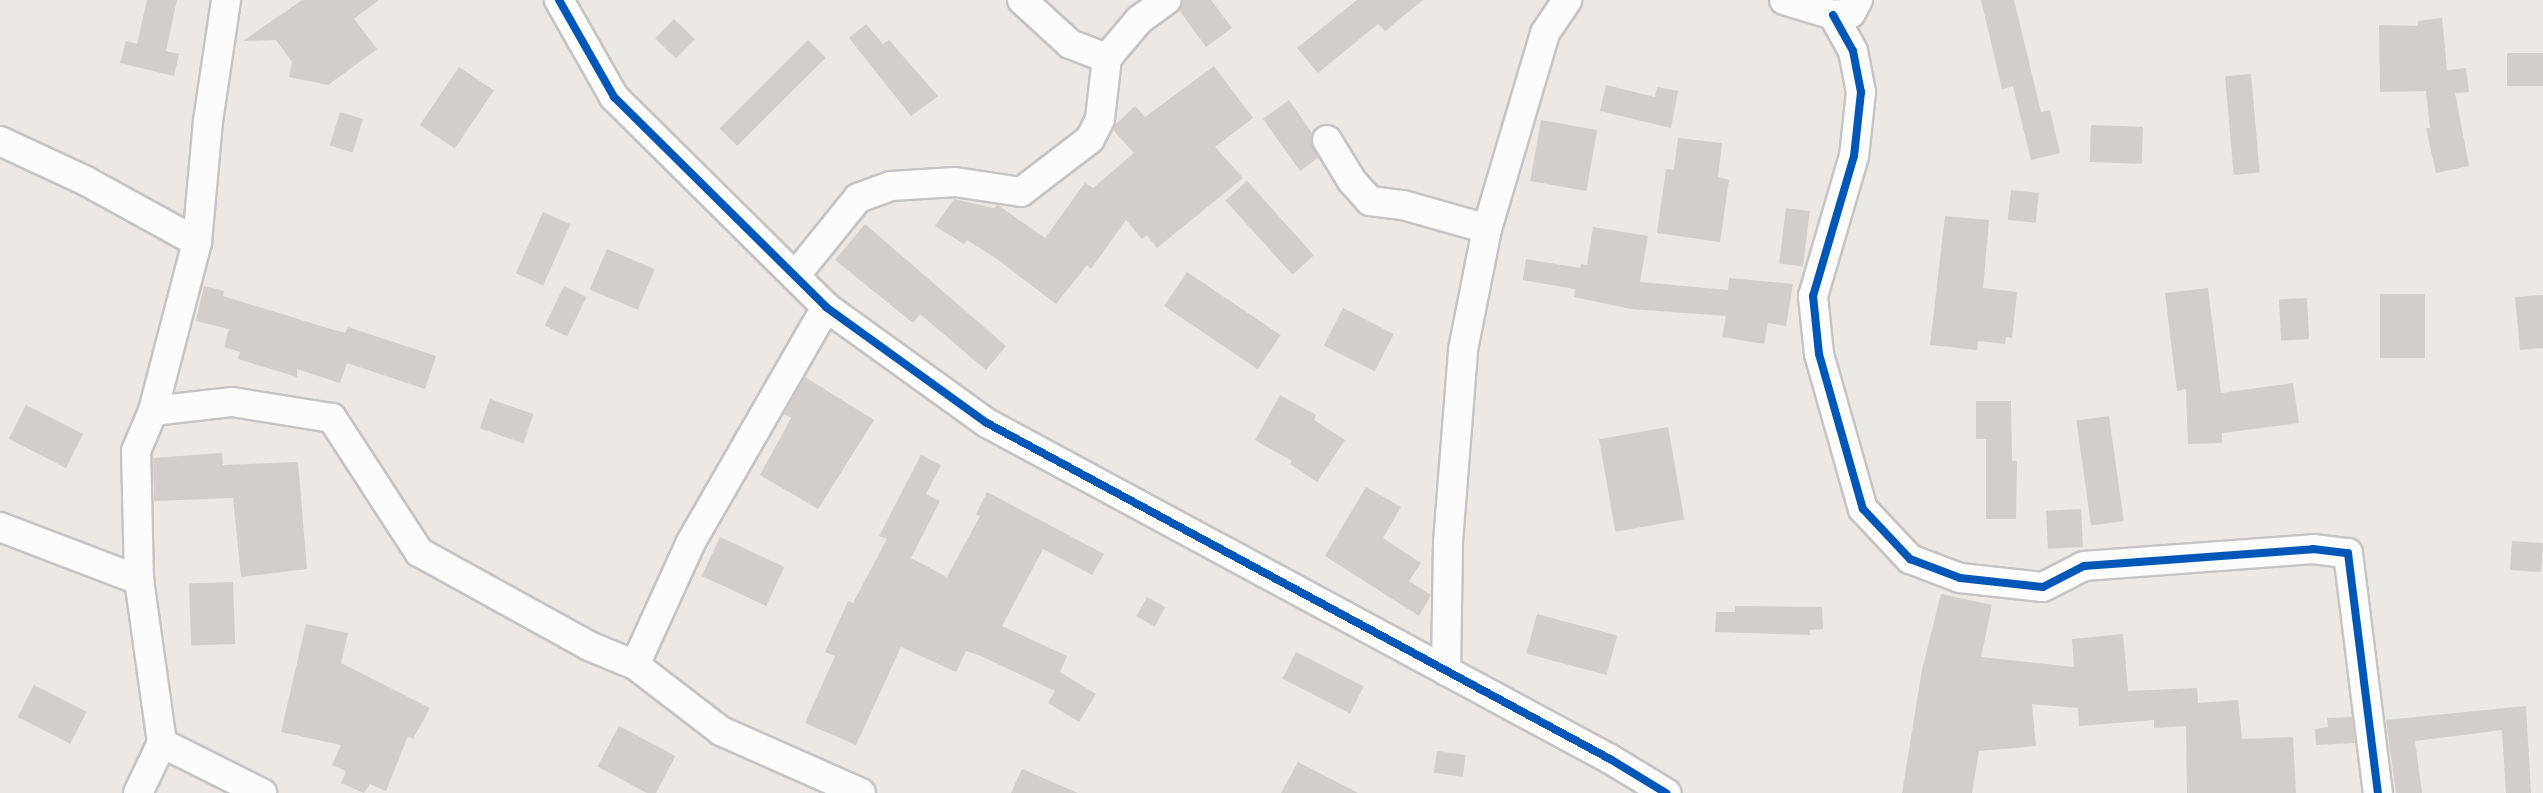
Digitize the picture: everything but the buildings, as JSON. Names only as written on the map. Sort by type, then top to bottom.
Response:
[{"type":"street","points":[[138,793],[162,743],[139,580],[136,451],[153,411],[197,242],[208,121],[226,0]]},
{"type":"street","points":[[559,0],[614,97],[826,307],[987,423],[1446,671],[1666,793]]},
{"type":"street","points":[[1022,0],[1070,44],[1107,58]]},
{"type":"street","points":[[795,276],[858,198],[891,186],[955,182],[1021,192],[1090,139],[1100,119],[1107,58],[1139,21],[1167,0]]},
{"type":"street","points":[[1446,671],[1448,542],[1463,350],[1487,229],[1545,33],[1567,0]]},
{"type":"street","points":[[1784,0],[1833,15],[1851,13],[1858,0]]},
{"type":"street","points":[[1833,15],[1853,51],[1860,92],[1854,156],[1813,296],[1819,354],[1863,509],[1910,559],[1960,578],[2043,587],[2084,566],[2313,549],[2348,554],[2378,793]]},
{"type":"street","points":[[1327,140],[1352,181],[1370,201],[1403,205],[1487,229]]},
{"type":"street","points":[[0,141],[86,181],[197,242]]},
{"type":"street","points":[[634,665],[691,542],[826,307]]},
{"type":"street","points":[[153,411],[232,402],[332,418],[419,552],[530,615],[634,665],[721,731],[861,793]]},
{"type":"street","points":[[0,527],[139,580]]},
{"type":"street","points":[[162,743],[262,793]]},
{"type":"cycle path","points":[[559,0],[614,97],[826,307],[987,423],[1610,759],[1666,793]]},
{"type":"cycle path","points":[[1833,15],[1853,51],[1861,92],[1854,156],[1813,296],[1819,354],[1863,509],[1910,559],[1960,578],[2043,587],[2084,566],[2313,549],[2348,553],[2378,793]]}]
